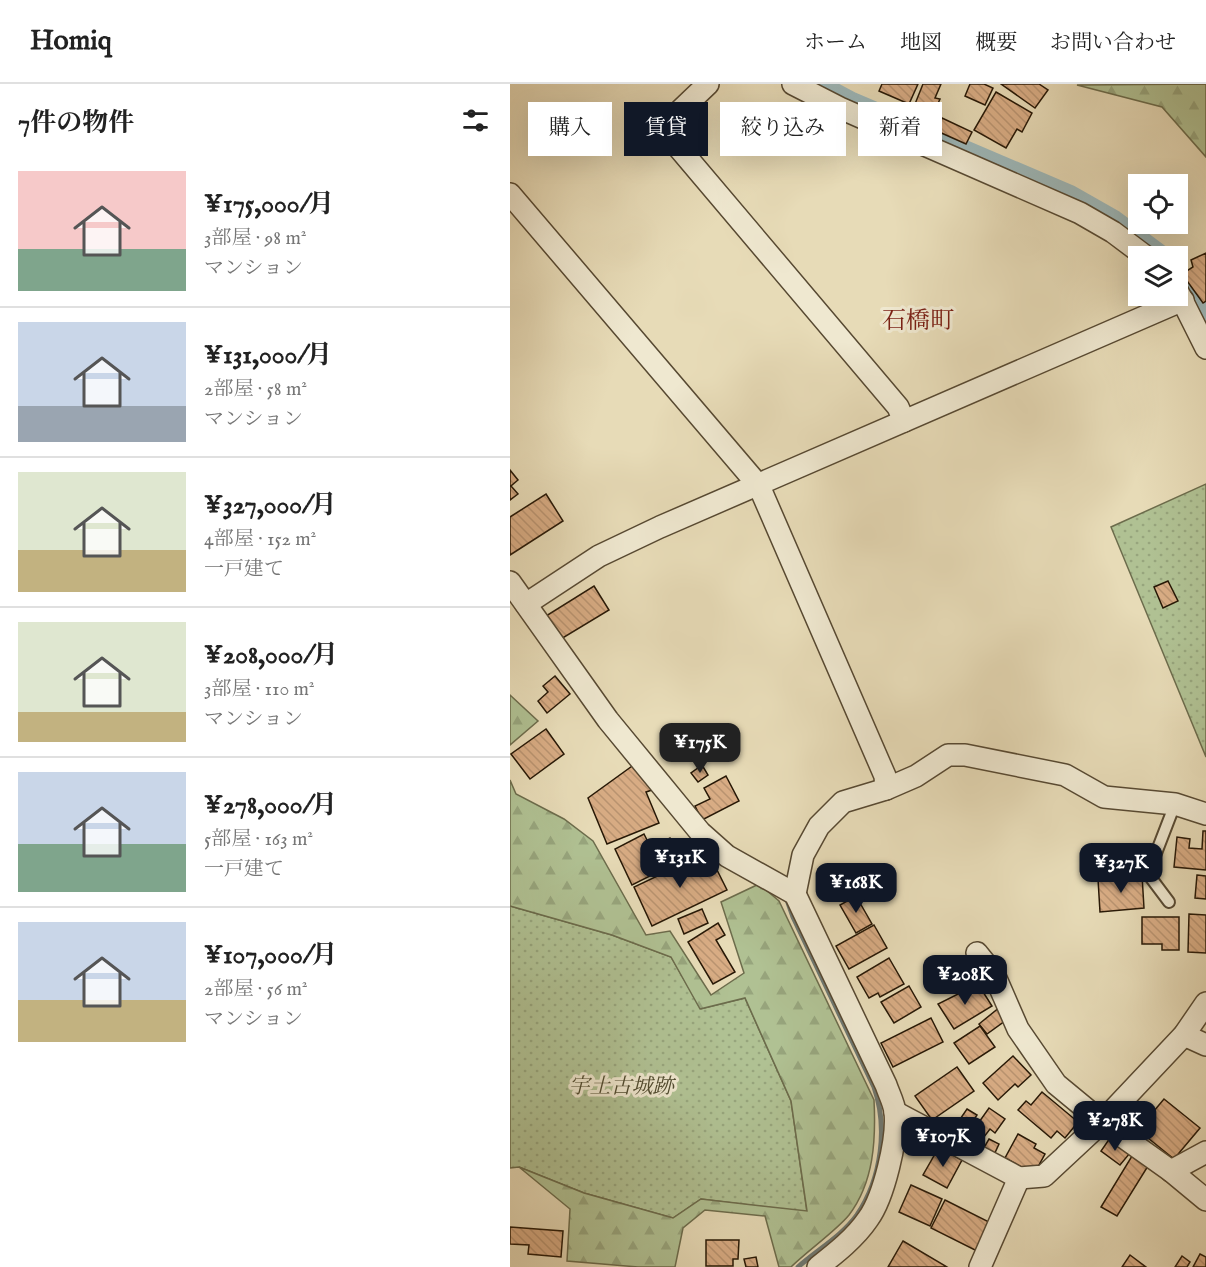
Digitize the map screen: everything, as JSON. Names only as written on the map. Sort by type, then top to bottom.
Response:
[{"type":"street","points":[[708,84],[662,128],[898,407],[904,421]]},
{"type":"street","points":[[793,84],[840,108],[1080,213],[1132,246]]},
{"type":"street","points":[[510,194],[759,486],[885,776],[886,789]]},
{"type":"street","points":[[526,604],[599,556],[660,526],[759,486],[1158,306]]},
{"type":"street","points":[[1185,306],[1206,348]]},
{"type":"street","points":[[510,582],[608,720],[700,832],[727,856],[795,894],[886,1085],[895,1112],[890,1161],[882,1192],[869,1219],[843,1247],[818,1267]]},
{"type":"street","points":[[795,894],[802,855],[819,826],[843,802],[886,789],[916,776],[948,755],[965,755],[1065,775],[1104,797],[1175,804],[1206,814]]},
{"type":"street","points":[[977,953],[994,974],[1018,1029],[1056,1083],[1102,1122],[1171,1171],[1206,1200]]},
{"type":"street","points":[[895,1112],[1019,1178],[1044,1176],[1102,1122],[1184,1035],[1206,1004]]},
{"type":"street","points":[[1184,1035],[1206,1045]]},
{"type":"street","points":[[1171,1171],[1206,1152]]},
{"type":"street","points":[[980,1267],[1019,1178]]},
{"type":"lane","points":[[1169,902],[1148,874],[1175,804]]},
{"type":"green space","points":[[1206,84],[1206,157],[1162,107],[1077,85]]},
{"type":"green space","points":[[1206,484],[1206,757],[1111,527]]},
{"type":"green space","points":[[510,695],[538,721],[510,745]]},
{"type":"green space","points":[[510,780],[516,794],[564,819],[593,841],[646,935],[670,931],[711,995],[744,973],[721,902],[759,884],[779,901],[874,1100],[875,1115],[872,1160],[864,1189],[857,1202],[844,1221],[791,1267],[779,1267],[765,1216],[705,1210],[683,1228],[675,1267],[638,1267],[567,1261],[570,1209],[519,1167],[584,1193],[673,1218],[701,1199],[807,1211],[791,1101],[745,998],[700,1009],[671,957],[612,935],[510,906]]},
{"type":"green space","name":"宇土古城跡","points":[[510,906],[612,935],[671,957],[701,1009],[745,998],[791,1101],[807,1212],[701,1199],[673,1218],[584,1193],[519,1167],[510,1168]]},
{"type":"building","points":[[882,84],[918,84],[910,102],[904,102],[879,91]]},
{"type":"building","points":[[923,84],[941,84],[935,98],[940,99],[939,102],[916,102]]},
{"type":"building","points":[[970,84],[984,84],[993,88],[985,105],[965,96]]},
{"type":"building","points":[[1001,84],[1039,84],[1048,90],[1035,108]]},
{"type":"building","points":[[996,92],[1032,113],[1022,132],[1017,129],[1006,148],[974,130]]},
{"type":"building","points":[[942,118],[972,132],[966,144],[942,133]]},
{"type":"building","points":[[1206,253],[1206,301],[1203,303],[1188,282],[1188,270],[1193,267],[1191,260]]},
{"type":"building","points":[[510,470],[518,480],[511,486],[518,494],[510,500]]},
{"type":"building","points":[[546,494],[563,521],[510,555],[510,517]]},
{"type":"building","points":[[1168,581],[1178,601],[1163,608],[1154,587]]},
{"type":"building","points":[[594,586],[609,610],[561,639],[546,616]]},
{"type":"building","points":[[555,676],[570,694],[547,713],[538,701],[548,692],[543,686]]},
{"type":"building","points":[[546,729],[564,754],[530,779],[511,754]]},
{"type":"building","points":[[635,764],[652,790],[646,792],[659,823],[607,844],[588,798]]},
{"type":"building","points":[[702,765],[708,775],[698,782],[691,773]]},
{"type":"building","points":[[726,776],[739,801],[702,820],[695,806],[710,799],[704,788]]},
{"type":"building","points":[[1203,831],[1206,831],[1206,870],[1174,867],[1177,837],[1190,839],[1189,848],[1202,849]]},
{"type":"building","points":[[644,834],[662,870],[632,885],[615,849]]},
{"type":"building","points":[[670,838],[680,860],[663,869],[652,847]]},
{"type":"building","points":[[708,852],[727,890],[652,926],[634,887]]},
{"type":"building","points":[[1142,875],[1144,908],[1100,912],[1098,879]]},
{"type":"building","points":[[1197,875],[1206,876],[1206,899],[1195,898]]},
{"type":"building","points":[[856,896],[872,924],[856,933],[840,905]]},
{"type":"building","points":[[702,909],[708,923],[684,934],[678,919]]},
{"type":"building","points":[[1189,914],[1206,915],[1206,953],[1188,952]]},
{"type":"building","points":[[1142,917],[1179,917],[1179,950],[1162,950],[1162,944],[1142,944]]},
{"type":"building","points":[[718,923],[725,935],[716,940],[735,972],[713,984],[688,942]]},
{"type":"building","points":[[874,925],[887,948],[849,969],[836,946]]},
{"type":"building","points":[[889,958],[904,984],[880,997],[878,993],[869,998],[857,977]]},
{"type":"building","points":[[978,984],[992,1006],[954,1029],[938,1004]]},
{"type":"building","points":[[909,986],[921,1007],[894,1023],[881,1002]]},
{"type":"building","points":[[1000,1007],[1009,1018],[987,1034],[979,1024]]},
{"type":"building","points":[[931,1018],[943,1042],[893,1067],[881,1043]]},
{"type":"building","points":[[980,1026],[995,1047],[969,1064],[954,1043]]},
{"type":"building","points":[[1013,1056],[1031,1075],[1018,1087],[1015,1084],[998,1100],[983,1083]]},
{"type":"building","points":[[957,1067],[974,1091],[932,1120],[915,1096]]},
{"type":"building","points":[[1042,1092],[1078,1122],[1065,1138],[1057,1131],[1051,1138],[1018,1110],[1026,1101],[1031,1105]]},
{"type":"building","points":[[1164,1099],[1200,1128],[1174,1159],[1138,1130]]},
{"type":"building","points":[[989,1108],[1005,1119],[995,1133],[990,1129],[977,1146],[967,1139]]},
{"type":"building","points":[[967,1109],[977,1115],[966,1132],[956,1125]]},
{"type":"building","points":[[1018,1134],[1036,1144],[1034,1148],[1045,1154],[1034,1174],[1005,1158]]},
{"type":"building","points":[[1110,1138],[1130,1153],[1120,1165],[1101,1151]]},
{"type":"building","points":[[989,1139],[999,1144],[993,1157],[982,1151]]},
{"type":"building","points":[[939,1147],[962,1160],[947,1188],[923,1175]]},
{"type":"building","points":[[1132,1156],[1148,1166],[1117,1216],[1101,1207]]},
{"type":"building","points":[[911,1185],[942,1199],[930,1226],[899,1212]]},
{"type":"building","points":[[945,1200],[991,1223],[977,1251],[931,1228]]},
{"type":"building","points":[[510,1227],[563,1231],[561,1257],[528,1254],[529,1245],[510,1244]]},
{"type":"building","points":[[706,1240],[739,1240],[738,1259],[733,1259],[733,1266],[706,1266]]},
{"type":"building","points":[[903,1241],[947,1267],[888,1267]]},
{"type":"building","points":[[1200,1254],[1206,1257],[1206,1267],[1193,1267]]},
{"type":"building","points":[[1130,1255],[1146,1267],[1122,1267]]},
{"type":"building","points":[[1182,1256],[1190,1262],[1187,1267],[1175,1267]]},
{"type":"building","points":[[756,1257],[758,1267],[746,1267],[744,1259]]},
{"type":"waterway","points":[[818,84],[852,102],[1070,195],[1114,220],[1149,246]]},
{"type":"waterway","points":[[1188,291],[1206,321]]},
{"type":"waterway","points":[[786,897],[793,917],[874,1087],[881,1119],[877,1169],[865,1201],[851,1223],[798,1267]]},
{"type":"district","name":"石橋町","points":[[918,321]]}]
